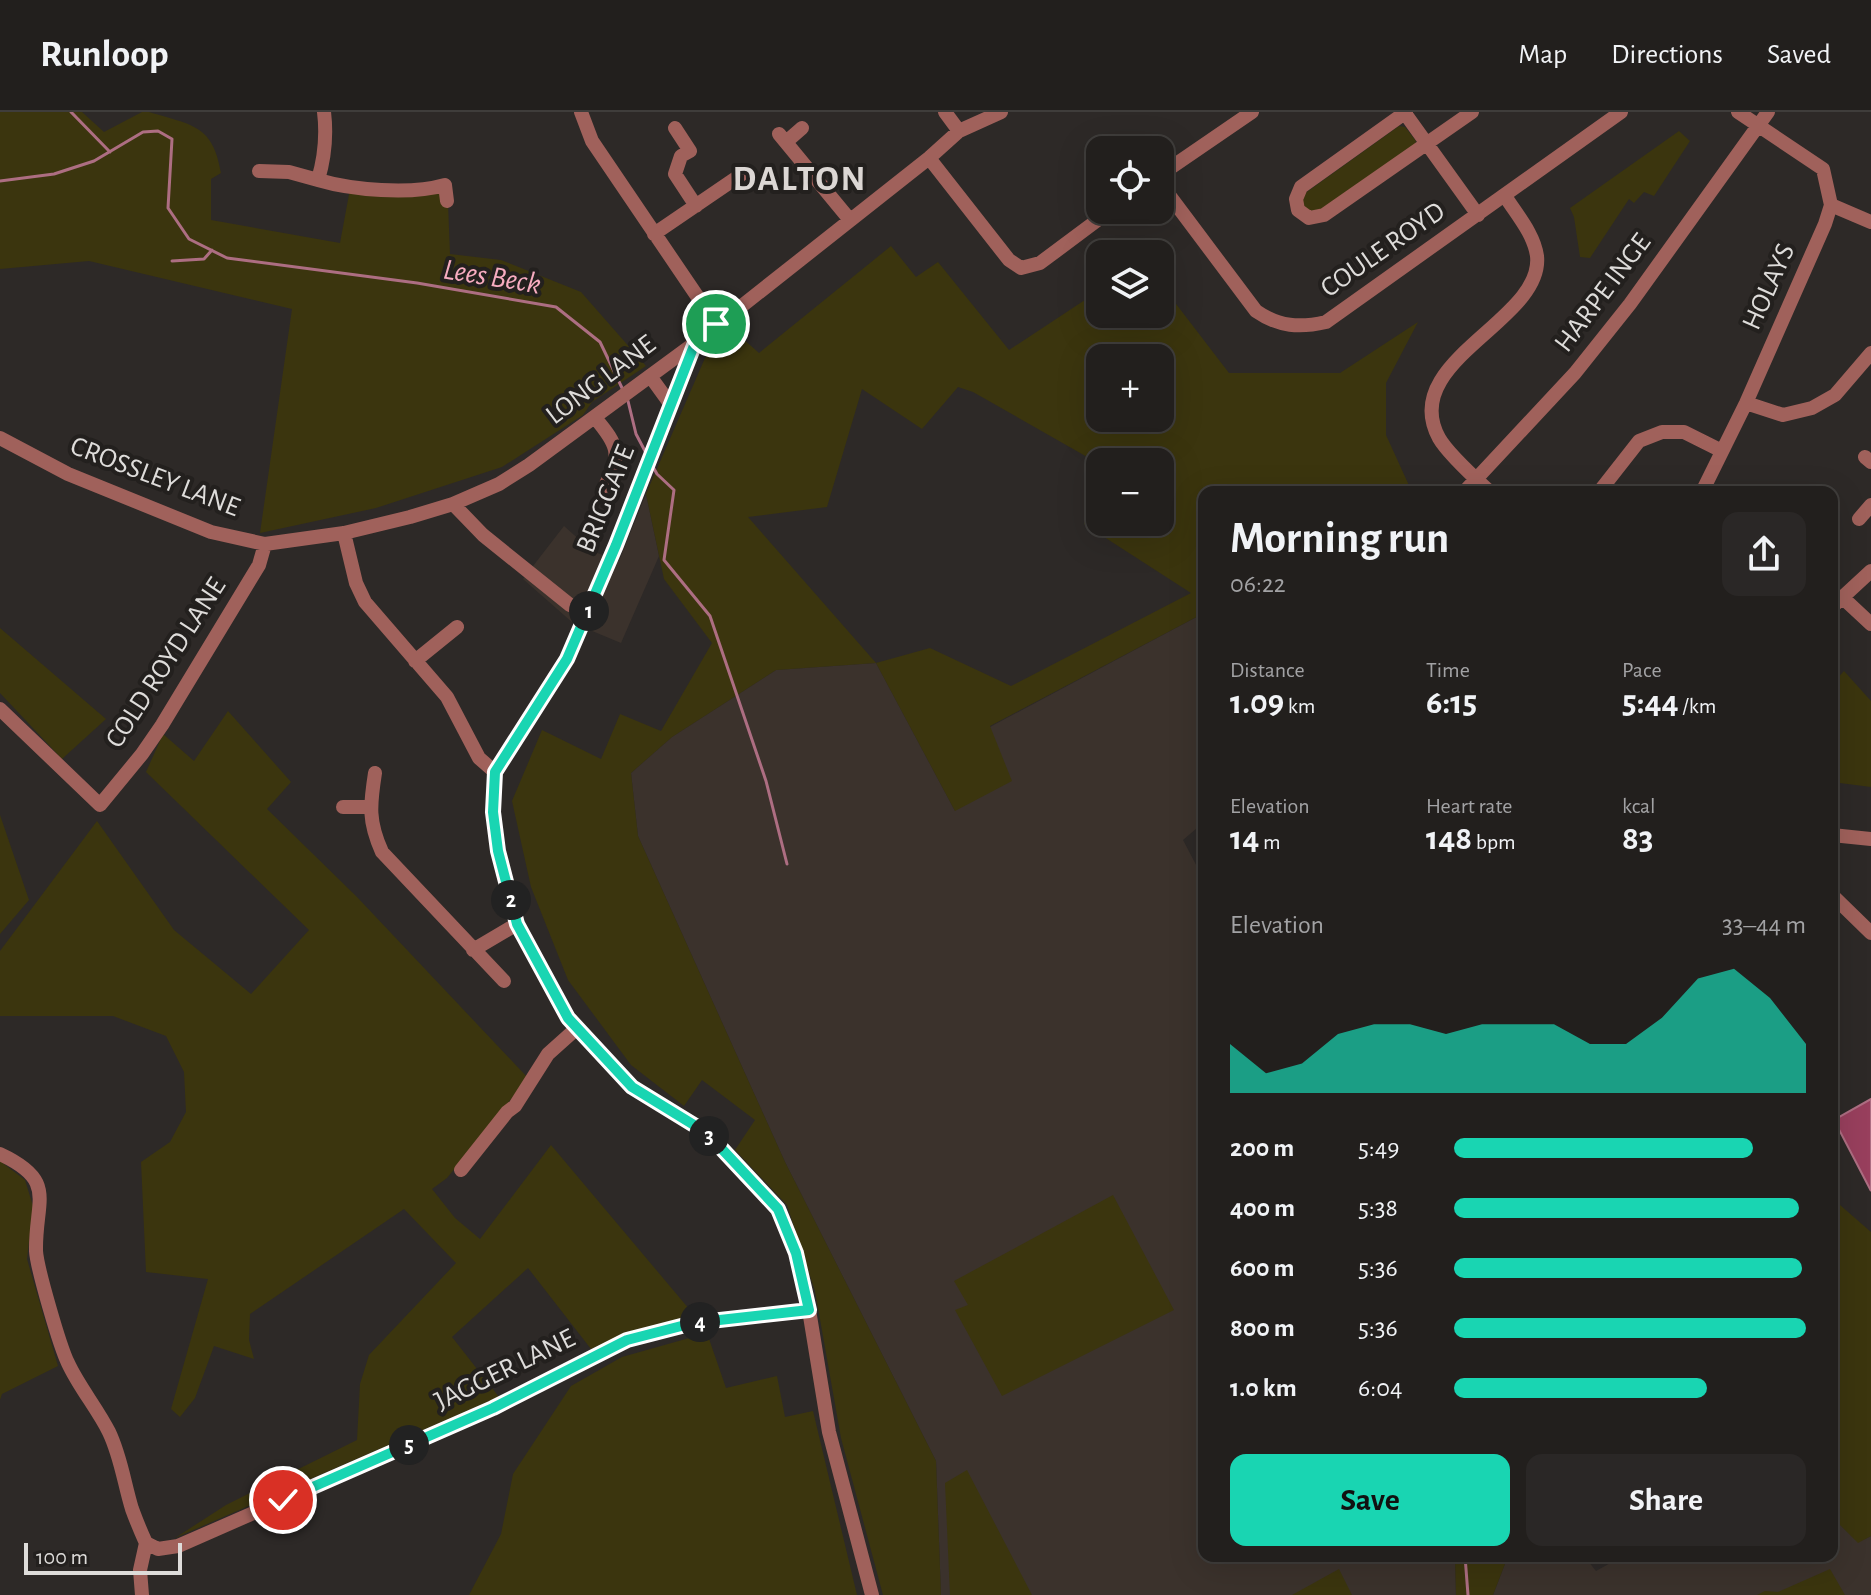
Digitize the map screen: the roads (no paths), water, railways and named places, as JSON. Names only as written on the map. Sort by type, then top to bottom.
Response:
[{"type":"street","points":[[318,180],[325,154],[327,131],[324,112]]},
{"type":"street","points":[[581,112],[592,141],[716,324]]},
{"type":"street","points":[[945,112],[959,131]]},
{"type":"street","name":"LONG LANE","points":[[453,504],[499,484],[596,419],[929,158],[959,131],[999,112]]},
{"type":"street","points":[[1174,165],[1252,112]]},
{"type":"street","points":[[1472,112],[1428,142],[1324,215],[1309,218],[1298,210],[1296,199],[1301,187],[1405,112],[1428,142],[1478,215]]},
{"type":"street","name":"COULE ROYD","points":[[1174,202],[1256,311],[1268,320],[1305,327],[1326,322],[1621,112]]},
{"type":"street","points":[[1738,112],[1823,169],[1831,205],[1871,222]]},
{"type":"street","name":"HARPE INGE","points":[[1470,486],[1585,362],[1768,112]]},
{"type":"street","points":[[675,128],[690,151],[681,156],[675,174],[696,206]]},
{"type":"street","points":[[802,128],[782,138],[850,220]]},
{"type":"street","points":[[929,158],[1009,260],[1021,268],[1040,263],[1092,224]]},
{"type":"street","points":[[259,171],[289,172],[341,187],[393,190],[434,189],[445,185],[447,201]]},
{"type":"street","points":[[654,234],[742,174]]},
{"type":"street","points":[[1484,486],[1439,438],[1432,414],[1437,384],[1518,301],[1531,282],[1537,260],[1534,241],[1505,196]]},
{"type":"street","name":"HOLAYS","points":[[1705,486],[1746,403],[1831,205]]},
{"type":"street","name":"BRIGGATE","points":[[495,772],[567,659],[695,343]]},
{"type":"street","points":[[1746,403],[1783,415],[1812,408],[1835,395],[1871,353]]},
{"type":"street","points":[[644,380],[671,405]]},
{"type":"street","points":[[596,419],[611,437],[617,453],[605,486]]},
{"type":"street","points":[[1604,486],[1639,441],[1662,432],[1684,432],[1722,451]]},
{"type":"street","name":"CROSSLEY LANE","points":[[0,438],[68,474],[211,532],[265,544],[344,533],[453,504]]},
{"type":"street","points":[[453,504],[483,535],[570,605],[588,612]]},
{"type":"street","points":[[1859,519],[1871,505]]},
{"type":"street","points":[[344,533],[356,583],[365,602],[447,697],[479,758],[495,772],[493,812],[498,851],[517,924],[568,1018],[632,1087],[707,1133],[778,1209],[796,1253],[809,1310],[829,1432],[872,1595]]},
{"type":"street","name":"COLD ROYD LANE","points":[[0,709],[100,805],[162,725],[259,565],[265,544]]},
{"type":"street","points":[[1838,602],[1871,571]]},
{"type":"street","points":[[1838,604],[1871,624]]},
{"type":"street","points":[[415,661],[457,627]]},
{"type":"street","points":[[375,773],[369,807],[373,833],[382,852],[504,981]]},
{"type":"street","points":[[343,807],[369,807]]},
{"type":"street","points":[[1838,836],[1871,839]]},
{"type":"street","points":[[1838,901],[1871,933]]},
{"type":"street","points":[[473,950],[517,924]]},
{"type":"street","points":[[461,1170],[515,1106],[548,1054],[577,1028]]},
{"type":"street","points":[[0,1154],[21,1163],[33,1175],[38,1186],[41,1197],[36,1253],[67,1363],[109,1432],[122,1462],[132,1509],[146,1543],[140,1570],[142,1595]]},
{"type":"street","name":"JAGGER LANE","points":[[146,1543],[158,1549],[178,1546],[493,1408],[627,1340],[693,1323],[809,1310]]},
{"type":"waterway","points":[[71,112],[110,152]]},
{"type":"waterway","name":"Lees Beck","points":[[0,181],[54,174],[94,161],[143,132],[158,131],[172,139],[168,208],[189,239],[227,258],[417,283],[556,307],[600,342],[623,390]]},
{"type":"waterway","points":[[172,261],[204,259],[212,250]]},
{"type":"waterway","name":"Lees Beck","points":[[628,401],[636,434],[646,453]]},
{"type":"waterway","name":"Lees Beck","points":[[653,467],[674,490],[664,560],[710,616],[766,781],[787,864]]},
{"type":"waterway","name":"Lees Beck","points":[[1465,1562],[1468,1595]]},
{"type":"district","name":"DALTON","points":[[800,179]]}]
